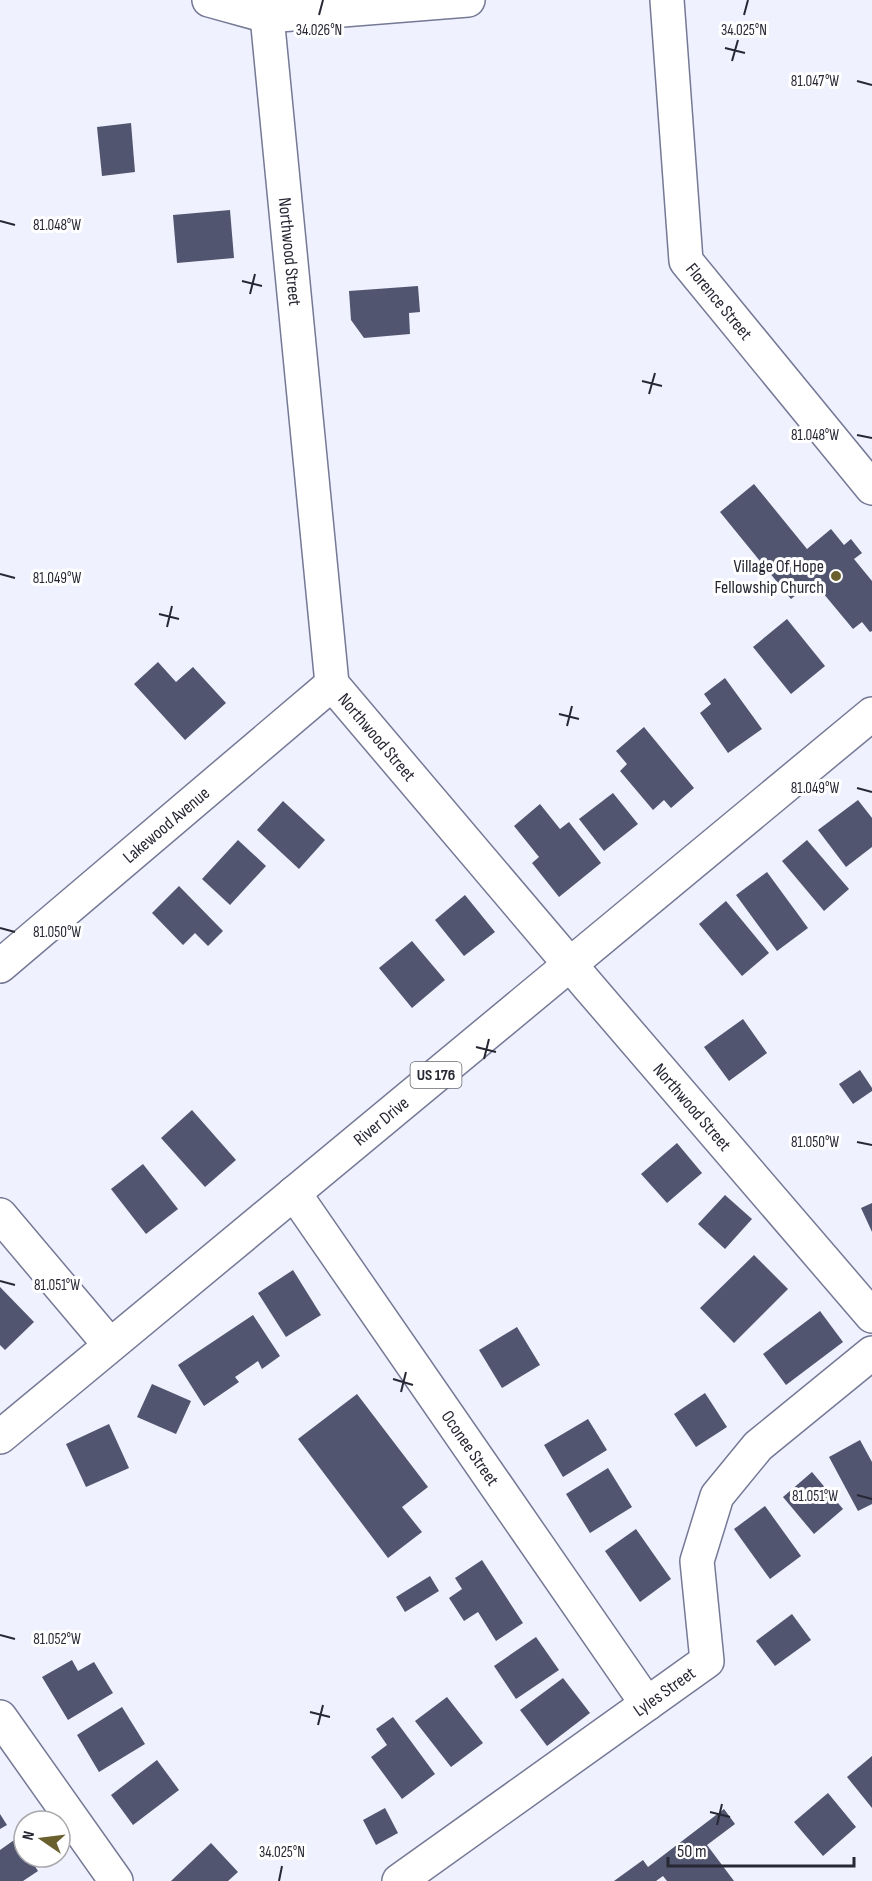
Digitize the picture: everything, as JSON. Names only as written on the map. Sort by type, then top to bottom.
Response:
[{"type":"street","points":[[209,0],[260,8],[468,0]]},
{"type":"street","name":"Florence Street","points":[[667,0],[686,261],[872,488]]},
{"type":"street","name":"Northwood Street","points":[[260,8],[333,684],[872,1316]]},
{"type":"street","name":"Lakewood Avenue","points":[[0,966],[333,684]]},
{"type":"street","name":"River Drive","points":[[0,1437],[872,714]]},
{"type":"street","name":"Oconee Street","points":[[294,1193],[647,1704]]},
{"type":"street","points":[[0,1215],[110,1345]]},
{"type":"street","name":"Lyles Street","points":[[399,1881],[707,1661],[697,1561],[717,1496],[758,1446],[872,1353]]},
{"type":"street","points":[[0,1717],[116,1881]]},
{"type":"building","points":[[131,123],[135,172],[102,176],[97,127]]},
{"type":"building","points":[[230,210],[234,258],[177,263],[173,215]]},
{"type":"building","points":[[418,286],[420,312],[409,313],[410,334],[364,338],[351,320],[349,291]]},
{"type":"building","points":[[754,484],[807,549],[831,529],[844,545],[851,539],[862,553],[854,559],[872,581],[872,631],[870,632],[862,622],[853,629],[813,581],[791,599],[720,512]]},
{"type":"building","points":[[787,619],[825,666],[791,694],[753,647]]},
{"type":"building","points":[[158,662],[176,682],[193,667],[226,703],[185,740],[134,684]]},
{"type":"building","points":[[725,678],[762,729],[728,753],[700,713],[711,704],[704,694]]},
{"type":"building","points":[[644,727],[694,788],[671,808],[664,800],[653,810],[620,771],[627,764],[616,751]]},
{"type":"building","points":[[613,793],[638,824],[604,851],[579,819]]},
{"type":"building","points":[[858,800],[872,818],[872,847],[846,867],[818,830]]},
{"type":"building","points":[[283,801],[325,840],[299,869],[257,830]]},
{"type":"building","points":[[540,804],[560,829],[569,822],[601,863],[559,897],[532,863],[539,857],[514,826]]},
{"type":"building","points":[[238,840],[266,866],[230,905],[202,879]]},
{"type":"building","points":[[807,840],[849,889],[824,911],[782,861]]},
{"type":"building","points":[[767,872],[808,928],[777,951],[736,895]]},
{"type":"building","points":[[179,886],[223,931],[208,946],[195,933],[183,945],[152,913]]},
{"type":"building","points":[[465,895],[495,932],[464,956],[435,920]]},
{"type":"building","points":[[726,901],[769,953],[742,976],[699,924]]},
{"type":"building","points":[[412,941],[445,980],[412,1008],[379,968]]},
{"type":"building","points":[[743,1019],[767,1053],[729,1081],[704,1047]]},
{"type":"building","points":[[860,1070],[872,1091],[853,1104],[839,1084]]},
{"type":"building","points":[[192,1110],[236,1160],[205,1187],[161,1138]]},
{"type":"building","points":[[677,1143],[702,1173],[667,1203],[641,1174]]},
{"type":"building","points":[[143,1164],[178,1209],[146,1234],[111,1189]]},
{"type":"building","points":[[725,1195],[752,1219],[725,1249],[698,1224]]},
{"type":"building","points":[[872,1203],[872,1232],[861,1208]]},
{"type":"building","points":[[754,1255],[788,1289],[734,1343],[700,1308]]},
{"type":"building","points":[[293,1270],[321,1315],[286,1337],[258,1293]]},
{"type":"building","points":[[0,1287],[34,1322],[5,1350],[0,1345]]},
{"type":"building","points":[[820,1311],[843,1342],[786,1385],[763,1354]]},
{"type":"building","points":[[253,1315],[280,1356],[262,1369],[258,1361],[235,1377],[239,1382],[204,1406],[178,1365]]},
{"type":"building","points":[[517,1327],[540,1365],[502,1388],[479,1350]]},
{"type":"building","points":[[152,1384],[191,1401],[176,1434],[137,1417]]},
{"type":"building","points":[[705,1393],[727,1427],[696,1447],[674,1414]]},
{"type":"building","points":[[357,1394],[428,1487],[402,1507],[422,1532],[388,1558],[298,1439]]},
{"type":"building","points":[[588,1419],[607,1450],[563,1477],[544,1445]]},
{"type":"building","points":[[109,1424],[129,1468],[86,1487],[66,1444]]},
{"type":"building","points":[[860,1440],[872,1462],[872,1504],[858,1511],[829,1457]]},
{"type":"building","points":[[608,1468],[632,1507],[590,1533],[566,1494]]},
{"type":"building","points":[[812,1472],[843,1509],[814,1534],[783,1497]]},
{"type":"building","points":[[765,1506],[801,1556],[770,1579],[734,1529]]},
{"type":"building","points":[[636,1529],[671,1579],[640,1602],[605,1551]]},
{"type":"building","points":[[482,1560],[523,1623],[496,1641],[478,1612],[464,1621],[449,1598],[462,1589],[455,1578]]},
{"type":"building","points":[[430,1576],[439,1591],[405,1612],[396,1597]]},
{"type":"building","points":[[792,1614],[811,1640],[775,1666],[756,1641]]},
{"type":"building","points":[[536,1637],[559,1670],[516,1699],[494,1666]]},
{"type":"building","points":[[72,1660],[78,1671],[94,1662],[113,1693],[68,1720],[42,1677]]},
{"type":"building","points":[[563,1678],[590,1713],[547,1746],[520,1710]]},
{"type":"building","points":[[447,1697],[483,1743],[451,1767],[415,1721]]},
{"type":"building","points":[[122,1707],[145,1744],[99,1772],[77,1735]]},
{"type":"building","points":[[393,1717],[435,1774],[402,1799],[371,1757],[387,1745],[376,1729]]},
{"type":"building","points":[[872,1756],[872,1808],[847,1777]]},
{"type":"building","points":[[157,1760],[179,1790],[133,1825],[111,1795]]},
{"type":"building","points":[[828,1793],[856,1827],[823,1856],[794,1822]]},
{"type":"building","points":[[385,1808],[398,1833],[376,1845],[363,1820]]},
{"type":"building","points":[[724,1809],[735,1824],[707,1845],[734,1881],[667,1881],[663,1876],[656,1881],[614,1881],[643,1860],[648,1867]]},
{"type":"building","points":[[0,1814],[7,1825],[0,1829]]},
{"type":"building","points":[[12,1842],[12,1869],[37,1869],[38,1871],[23,1881],[0,1881],[0,1850]]},
{"type":"building","points":[[211,1843],[238,1872],[228,1881],[171,1881]]},
{"type":"place","name":"Village Of Hope Fellowship Church","points":[[836,576]]}]
